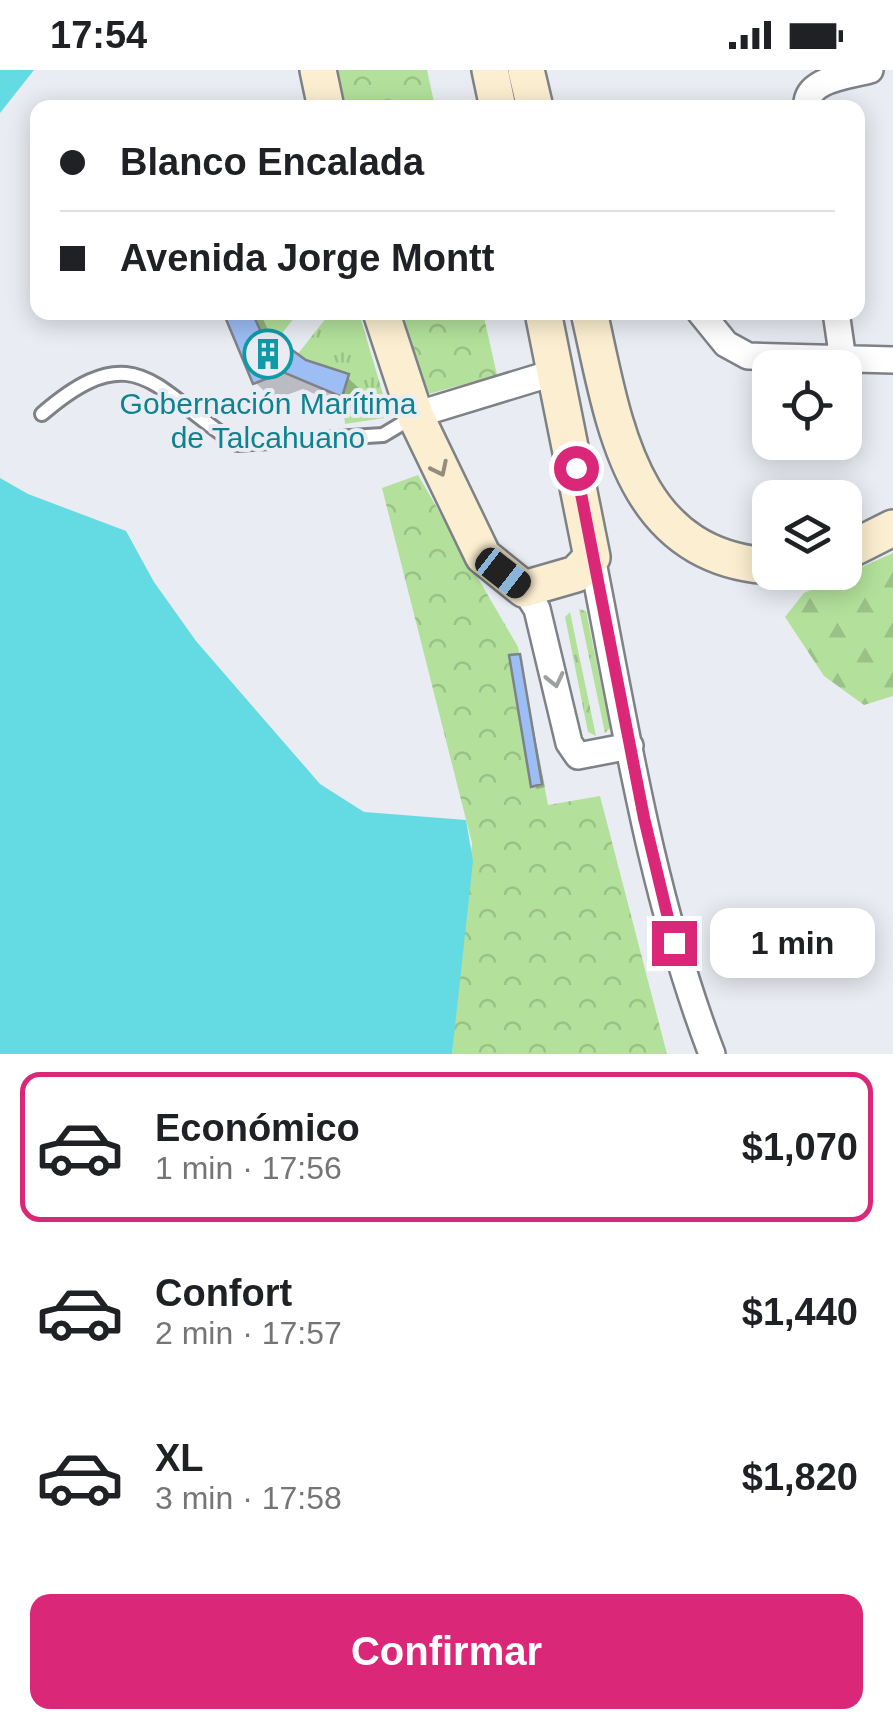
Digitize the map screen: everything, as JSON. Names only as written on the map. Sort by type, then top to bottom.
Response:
[{"type":"street","points":[[318,70],[324,100]]},
{"type":"street","points":[[490,70],[496,100]]},
{"type":"street","points":[[526,70],[533,100]]},
{"type":"street","points":[[808,100],[870,70]]},
{"type":"street","points":[[384,320],[415,415],[483,556],[524,589],[537,609],[569,743],[578,756],[630,746]]},
{"type":"street","points":[[545,320],[630,746],[682,978],[712,1054]]},
{"type":"street","points":[[591,320],[619,442],[640,487],[668,522],[700,547],[736,562],[752,564]]},
{"type":"street","points":[[706,320],[726,344],[752,356]]},
{"type":"street","points":[[837,320],[842,350]]},
{"type":"street","points":[[862,360],[893,360]]},
{"type":"street","points":[[415,415],[556,372]]},
{"type":"street","points":[[862,544],[893,528]]},
{"type":"street","points":[[524,589],[576,574],[592,557]]},
{"type":"lane","points":[[42,414],[76,384],[128,371],[154,380],[236,444],[383,435],[415,415]]},
{"type":"green space","points":[[338,70],[427,70],[433,100],[344,100]]},
{"type":"green space","points":[[255,320],[293,320],[269,350]]},
{"type":"green space","points":[[324,320],[361,320],[387,408],[384,418],[345,424],[342,397],[348,374],[297,355]]},
{"type":"green space","points":[[396,320],[485,320],[497,375],[425,395]]},
{"type":"green space","points":[[418,475],[518,647],[548,805],[600,796],[667,1054],[452,1054],[472,843],[382,488]]},
{"type":"green space","points":[[893,553],[893,696],[864,705],[824,676],[785,617],[811,590],[862,590],[862,567]]},
{"type":"green space","points":[[579,609],[586,611],[610,728],[605,733]]},
{"type":"green space","points":[[570,612],[596,736],[588,732],[565,617]]},
{"type":"water","points":[[0,70],[34,70],[0,113]]},
{"type":"water","points":[[0,478],[28,494],[126,531],[154,582],[196,641],[320,784],[364,812],[466,820],[473,861],[452,1054],[0,1054]]},
{"type":"building","name":"Gobernación Marítima de Talcahuano","points":[[226,320],[256,320],[269,350],[278,340],[306,360],[349,374],[342,397],[283,372],[253,384]]},
{"type":"building","points":[[520,654],[542,784],[531,787],[509,655]]},
{"type":"place","name":"Gobernación Marítima de Talcahuano","points":[[268,354]]},
{"type":"route","points":[[576,468],[644,818],[674,943]]}]
